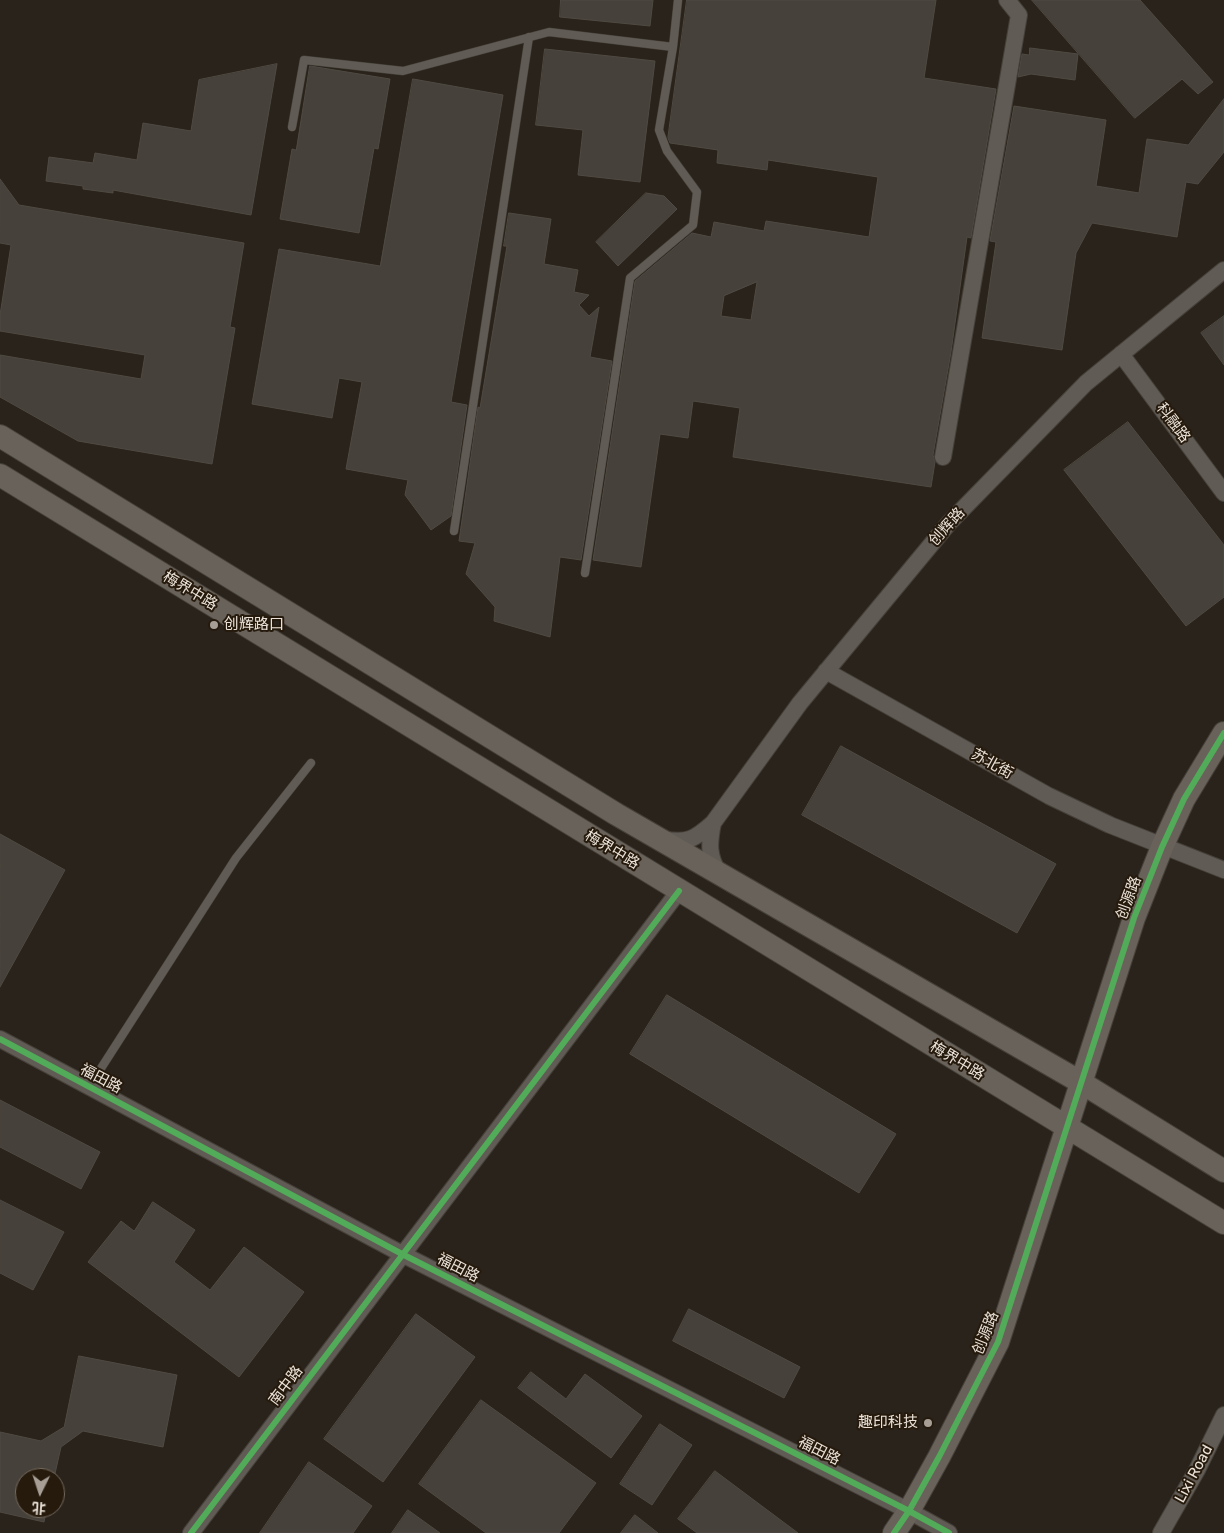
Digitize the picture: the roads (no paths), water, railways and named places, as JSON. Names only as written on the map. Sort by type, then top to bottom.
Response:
[{"type":"main road","points":[[0,436],[616,814],[1082,1083],[1224,1171]]},
{"type":"main road","name":"梅界中路","points":[[0,475],[1224,1223]]},
{"type":"main road","name":"创源路","points":[[894,1533],[910,1511],[998,1342],[1068,1129],[1134,918],[1162,846],[1184,800],[1224,733]]},
{"type":"street","points":[[943,457],[1019,15],[1007,0]]},
{"type":"street","name":"创辉路","points":[[712,823],[800,704],[949,523],[1086,384],[1224,270]]},
{"type":"street","name":"科融路","points":[[1121,354],[1224,493]]},
{"type":"street","name":"苏北街","points":[[826,672],[1049,796],[1110,825],[1224,870]]},
{"type":"street","points":[[659,839],[677,842],[690,840],[702,833],[712,823]]},
{"type":"street","points":[[712,823],[710,856],[719,873]]},
{"type":"street","name":"南中路","points":[[191,1533],[679,891]]},
{"type":"street","name":"福田路","points":[[0,1039],[402,1254],[910,1511],[949,1533]]},
{"type":"street","name":"Lixi Road","points":[[1161,1533],[1198,1470],[1224,1415]]},
{"type":"lane","points":[[584,573],[630,278],[693,224],[697,192],[667,151],[659,130],[673,47],[678,0]]},
{"type":"lane","points":[[292,127],[304,60],[403,71],[549,32],[673,47]]},
{"type":"lane","points":[[454,531],[530,38]]},
{"type":"lane","points":[[89,1087],[236,858],[311,764]]},
{"type":"place","name":"创辉路口","points":[[214,625]]},
{"type":"place","name":"趣印科技","points":[[928,1423]]}]
